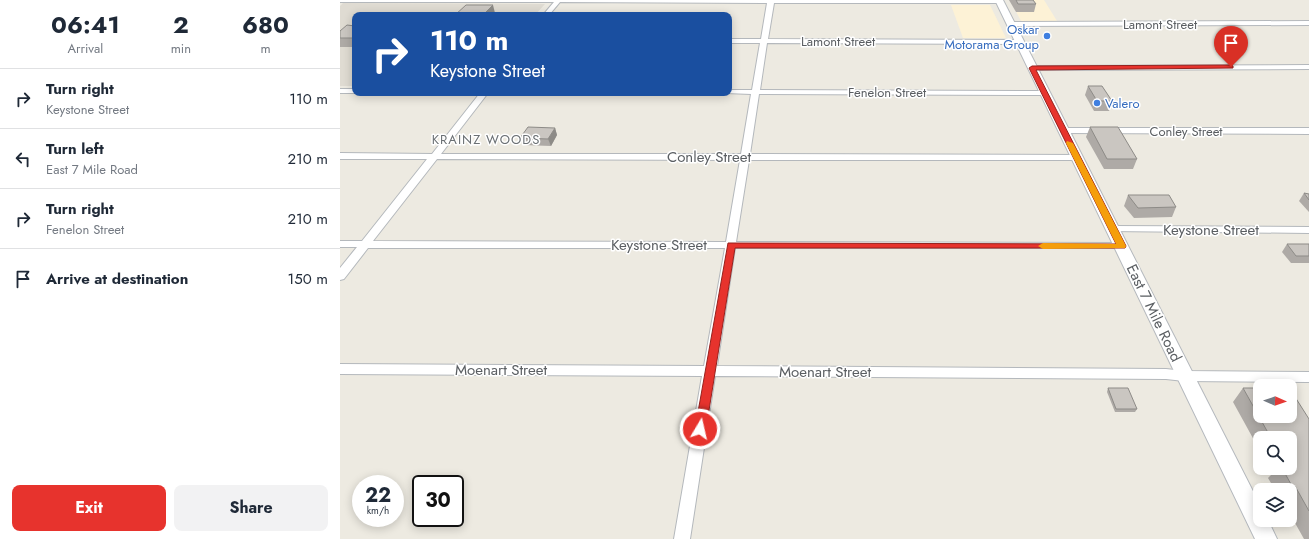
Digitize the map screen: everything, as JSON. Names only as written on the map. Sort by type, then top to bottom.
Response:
[{"type":"street","points":[[340,0],[999,1]]},
{"type":"street","points":[[548,12],[558,0]]},
{"type":"street","points":[[682,539],[771,0]]},
{"type":"street","name":"East 7 Mile Road","points":[[999,1],[1122,246],[1184,376],[1266,539]]},
{"type":"street","name":"Lamont Street","points":[[1011,24],[1309,23]]},
{"type":"street","name":"Lamont Street","points":[[732,41],[1019,42]]},
{"type":"street","points":[[1032,68],[1309,67]]},
{"type":"street","points":[[340,91],[352,91]]},
{"type":"street","name":"Fenelon Street","points":[[732,92],[1045,93]]},
{"type":"street","points":[[340,276],[482,96]]},
{"type":"street","name":"Conley Street","points":[[1064,131],[1309,131]]},
{"type":"street","name":"Conley Street","points":[[340,156],[1077,158]]},
{"type":"street","name":"Keystone Street","points":[[1113,229],[1309,230]]},
{"type":"street","name":"Keystone Street","points":[[340,244],[1122,246]]},
{"type":"street","name":"Moenart Street","points":[[340,369],[1158,374],[1184,376],[1309,377]]},
{"type":"shaded area","points":[[1010,0],[1044,0],[1057,21],[1021,21]]},
{"type":"shaded area","points":[[343,3],[545,4],[538,12],[352,12],[352,86],[340,86],[340,6]]},
{"type":"shaded area","points":[[951,5],[990,5],[1006,38],[963,38]]},
{"type":"building","points":[[1016,0],[1033,0],[1036,4],[1018,4]]},
{"type":"building","points":[[466,5],[493,5],[486,12],[458,12]]},
{"type":"building","points":[[347,25],[352,26],[352,38],[340,38],[340,31]]},
{"type":"building","points":[[1088,86],[1102,86],[1112,101],[1097,101]]},
{"type":"building","points":[[528,127],[555,128],[548,139],[520,138]]},
{"type":"building","points":[[1090,127],[1118,127],[1137,159],[1107,159]]},
{"type":"building","points":[[1304,193],[1309,194],[1309,200]]},
{"type":"building","points":[[1128,195],[1169,195],[1176,207],[1138,208]]},
{"type":"building","points":[[1287,244],[1309,244],[1309,256],[1296,256]]},
{"type":"building","points":[[1108,388],[1128,388],[1137,409],[1116,409]]},
{"type":"building","points":[[1243,388],[1253,388],[1253,406]]},
{"type":"building","points":[[1297,400],[1309,419],[1309,511],[1297,490],[1297,483],[1290,483],[1286,475],[1297,475],[1297,431],[1267,431],[1263,423],[1297,423]]},
{"type":"slow traffic","points":[[1043,246],[1122,246],[1070,143]]},
{"type":"place","name":"Oskar Motorama Group","points":[[1047,36]]},
{"type":"place","name":"Valero","points":[[1097,103]]},
{"type":"district","name":"KRAINZ WOODS","points":[[486,139]]},
{"type":"route","points":[[700,429],[731,245],[1122,246],[1032,68],[1231,67]]}]
